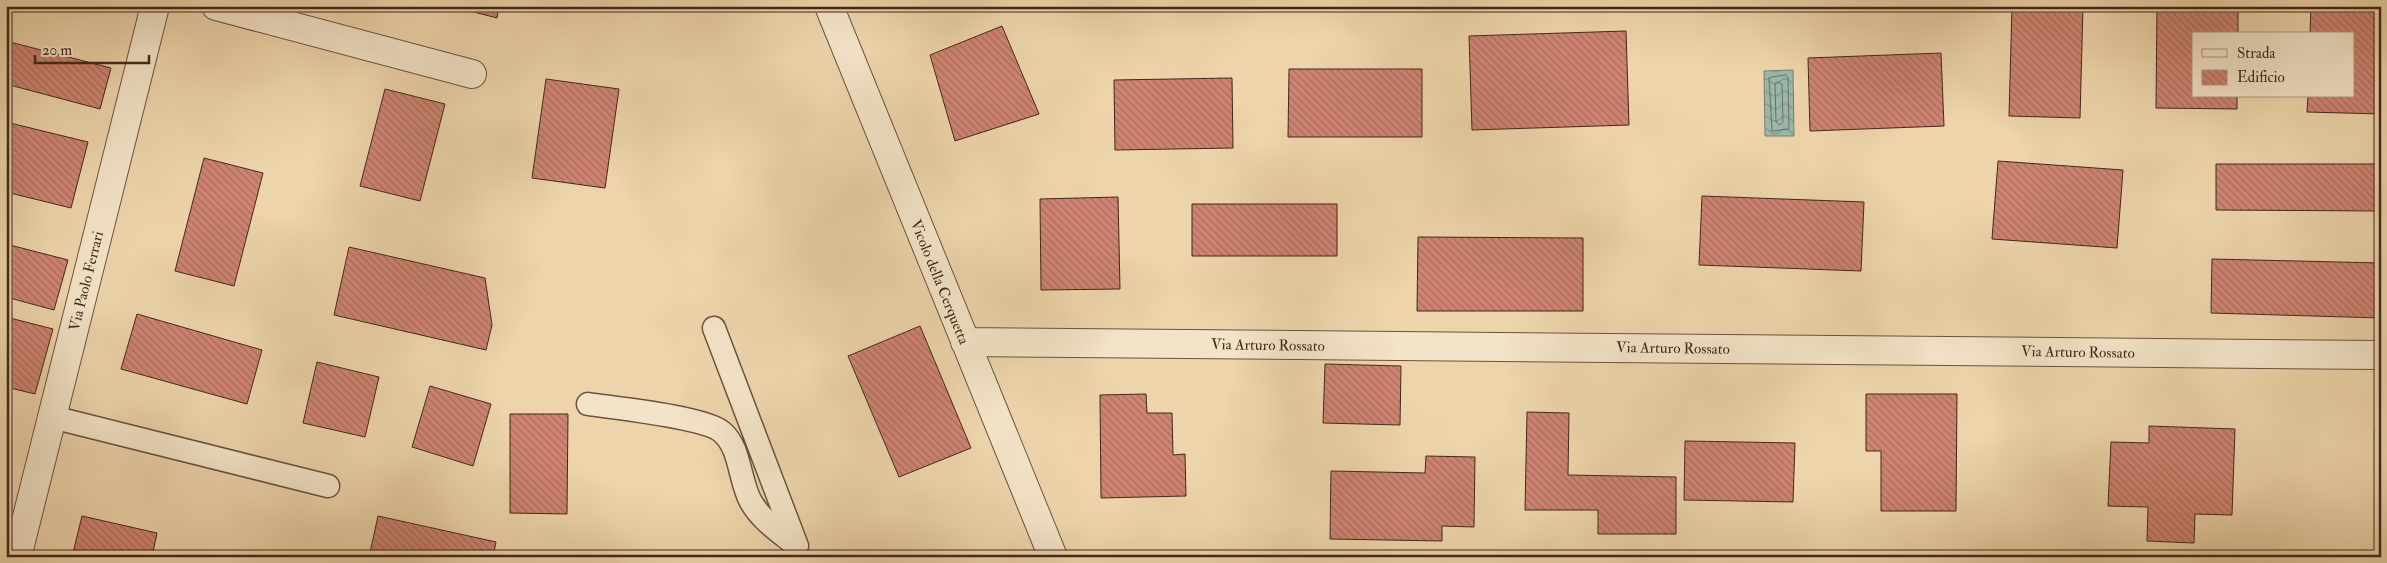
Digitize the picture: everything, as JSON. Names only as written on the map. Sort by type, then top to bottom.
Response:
[{"type":"street","name":"Via Paolo Ferrari","points":[[17,557],[155,6]]},
{"type":"street","points":[[216,6],[472,74]]},
{"type":"street","name":"Vicolo della Cerquetta","points":[[829,6],[1053,557]]},
{"type":"street","name":"Via Arturo Rossato","points":[[965,342],[2381,355]]},
{"type":"lane","points":[[714,328],[799,552]]},
{"type":"lane","points":[[588,404],[696,421],[721,431],[732,445],[751,502],[762,517],[799,552]]},
{"type":"lane","points":[[52,417],[328,486]]},
{"type":"water","points":[[1793,70],[1794,136],[1765,136],[1764,71]]},
{"type":"building","points":[[97,6],[122,6],[121,12]]},
{"type":"building","points":[[451,6],[499,6],[497,18]]},
{"type":"building","points":[[2012,6],[2083,6],[2080,118],[2009,116]]},
{"type":"building","points":[[2157,6],[2238,6],[2238,32],[2192,32],[2192,98],[2237,98],[2237,109],[2156,108]]},
{"type":"building","points":[[2311,6],[2381,6],[2381,114],[2307,112],[2308,98],[2354,98],[2354,32],[2310,32]]},
{"type":"building","points":[[1002,26],[1039,114],[955,141],[930,55]]},
{"type":"building","points":[[1626,31],[1629,125],[1472,130],[1469,36]]},
{"type":"building","points":[[6,41],[111,68],[100,109],[6,84]]},
{"type":"building","points":[[1941,53],[1944,126],[1810,131],[1808,58]]},
{"type":"building","points":[[1289,69],[1422,69],[1422,137],[1288,137]]},
{"type":"building","points":[[1232,78],[1233,148],[1115,150],[1114,80]]},
{"type":"building","points":[[546,79],[619,89],[605,188],[532,178]]},
{"type":"building","points":[[385,89],[445,104],[420,201],[360,186]]},
{"type":"building","points":[[6,122],[88,142],[71,208],[6,192]]},
{"type":"building","points":[[204,158],[263,173],[234,286],[175,271]]},
{"type":"building","points":[[1998,161],[2123,170],[2117,248],[1992,239]]},
{"type":"building","points":[[2216,164],[2381,164],[2381,211],[2216,210]]},
{"type":"building","points":[[1702,196],[1864,202],[1861,271],[1699,265]]},
{"type":"building","points":[[1118,197],[1120,289],[1041,290],[1040,199]]},
{"type":"building","points":[[1192,204],[1337,204],[1337,256],[1192,256]]},
{"type":"building","points":[[1418,237],[1583,238],[1583,311],[1417,311]]},
{"type":"building","points":[[6,244],[68,260],[54,310],[6,297]]},
{"type":"building","points":[[349,247],[485,278],[492,325],[486,350],[334,315]]},
{"type":"building","points":[[2212,259],[2381,263],[2381,318],[2211,313]]},
{"type":"building","points":[[137,314],[262,350],[247,404],[121,369]]},
{"type":"building","points":[[6,317],[53,329],[35,394],[6,387]]},
{"type":"building","points":[[920,326],[971,448],[899,477],[848,356]]},
{"type":"building","points":[[317,362],[379,377],[365,437],[303,423]]},
{"type":"building","points":[[1325,364],[1401,366],[1400,425],[1323,423]]},
{"type":"building","points":[[430,386],[491,404],[473,466],[412,447]]},
{"type":"building","points":[[1146,394],[1147,413],[1172,413],[1173,455],[1185,454],[1186,496],[1101,498],[1100,395]]},
{"type":"building","points":[[1866,394],[1957,394],[1956,511],[1881,511],[1881,451],[1866,451]]},
{"type":"building","points":[[1527,412],[1569,413],[1568,475],[1676,477],[1676,534],[1598,534],[1598,510],[1525,510]]},
{"type":"building","points":[[510,414],[568,414],[567,514],[510,513]]},
{"type":"building","points":[[2149,426],[2235,429],[2232,515],[2195,514],[2194,543],[2147,541],[2148,507],[2108,506],[2111,442],[2149,443]]},
{"type":"building","points":[[2381,428],[2381,513],[2378,513],[2375,429]]},
{"type":"building","points":[[1685,441],[1795,443],[1793,502],[1684,500]]},
{"type":"building","points":[[1426,456],[1475,457],[1474,527],[1442,526],[1442,541],[1330,539],[1331,471],[1425,473]]},
{"type":"building","points":[[82,516],[157,533],[152,557],[72,557]]},
{"type":"building","points":[[378,516],[496,542],[493,557],[369,557]]}]
